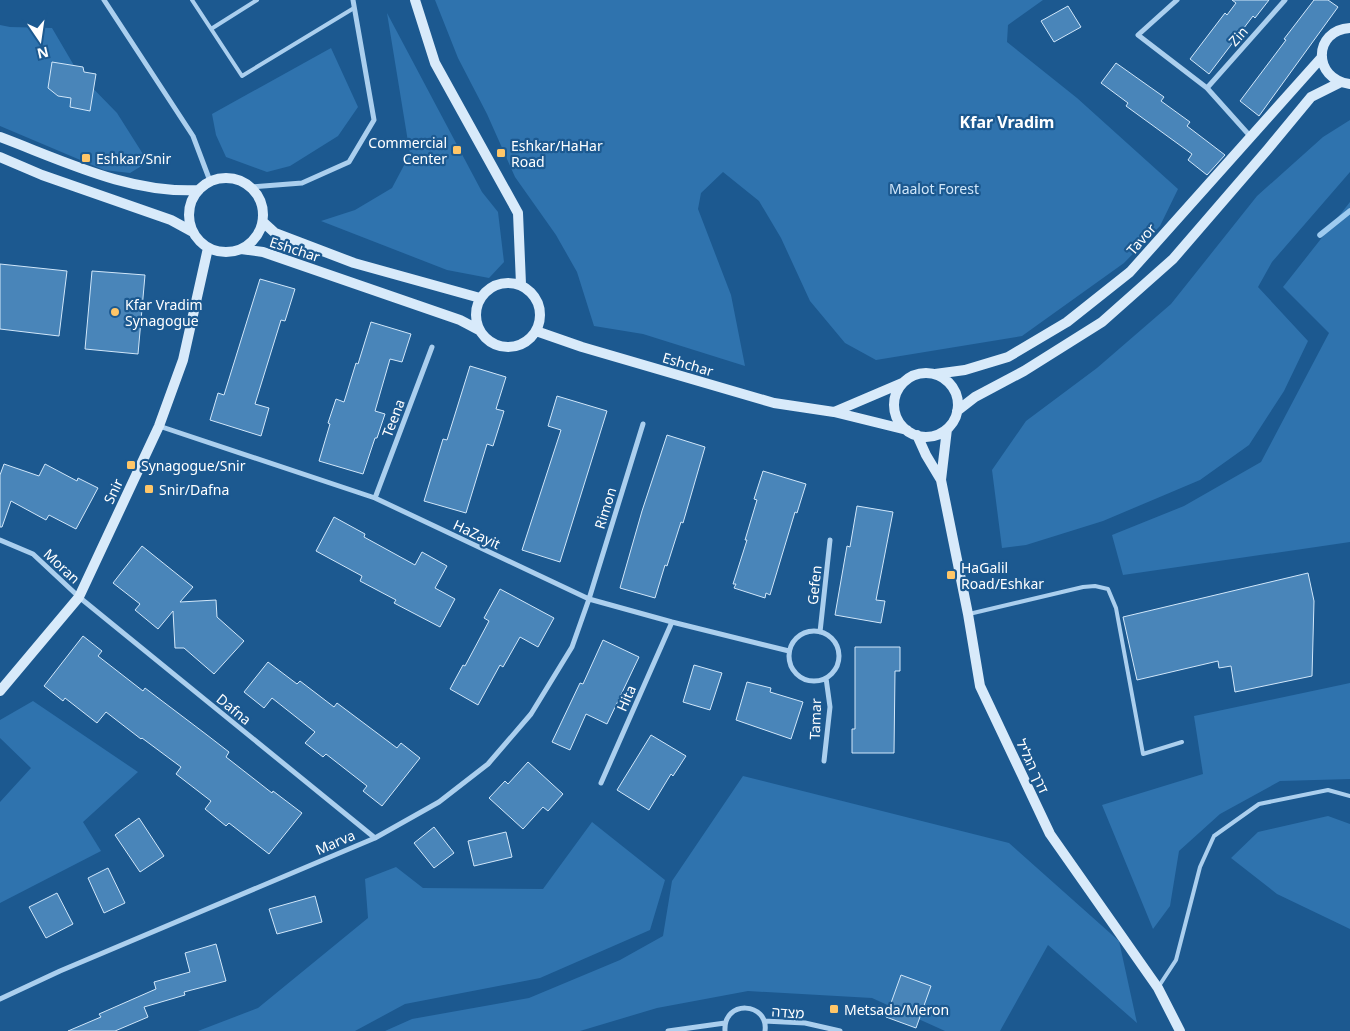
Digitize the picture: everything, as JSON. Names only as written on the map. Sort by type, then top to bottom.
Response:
[{"type":"street","points":[[104,0],[192,136],[210,181]]},
{"type":"street","points":[[252,187],[302,183],[349,162],[374,120],[353,0]]},
{"type":"street","points":[[415,0],[435,63],[518,213],[521,284]]},
{"type":"street","points":[[1177,0],[1138,35],[1207,88],[1250,136]]},
{"type":"street","name":"Zin","points":[[1207,88],[1285,0]]},
{"type":"street","points":[[1345,83],[1333,78],[1327,72],[1322,57],[1323,47],[1327,38],[1334,32],[1346,28],[1350,18]]},
{"type":"street","name":"Tavor","points":[[935,374],[965,370],[1008,357],[1067,322],[1130,272],[1322,57]]},
{"type":"street","points":[[957,411],[975,397],[1024,371],[1102,322],[1173,259],[1311,97],[1345,83]]},
{"type":"street","points":[[0,137],[116,181],[178,191],[199,190]]},
{"type":"street","points":[[0,157],[42,175],[171,220],[193,232]]},
{"type":"street","points":[[224,177],[239,180],[252,187],[260,198],[263,210],[263,222],[258,234],[251,243],[241,249],[219,252],[208,248],[193,232],[189,219],[191,202],[199,190],[210,181],[224,177]]},
{"type":"street","name":"Eshchar","points":[[263,222],[274,233],[354,263],[480,298]]},
{"type":"street","name":"Snir","points":[[0,691],[79,598],[159,426],[183,360],[208,248]]},
{"type":"street","name":"Eshchar","points":[[241,249],[263,252],[460,320],[479,330]]},
{"type":"street","points":[[502,282],[521,284],[530,290],[537,299],[540,315],[536,330],[522,344],[503,347],[493,344],[479,330],[475,314],[480,298],[486,290],[502,282]]},
{"type":"street","name":"Eshchar","points":[[536,330],[582,347],[774,403],[834,412],[907,430]]},
{"type":"street","name":"Teena","points":[[375,498],[432,347]]},
{"type":"street","points":[[834,412],[903,383],[918,374],[935,374],[944,378],[956,392],[957,411],[954,421],[947,429],[938,434],[928,436],[917,435],[907,430],[899,422],[894,406],[895,398],[903,383]]},
{"type":"street","name":"Rimon","points":[[589,599],[643,424]]},
{"type":"street","name":"HaZayit","points":[[159,426],[375,498],[589,599],[789,651]]},
{"type":"street","name":"דרך הגליל","points":[[947,429],[941,480],[968,614],[980,686],[1050,834],[1158,988],[1180,1031]]},
{"type":"street","name":"דרך הגליל","points":[[917,435],[941,480]]},
{"type":"street","name":"Moran","points":[[0,540],[33,554],[79,598]]},
{"type":"street","name":"Gefen","points":[[820,632],[830,540]]},
{"type":"street","name":"Dafna","points":[[79,598],[374,838]]},
{"type":"street","name":"Marva","points":[[0,999],[60,971],[374,838],[439,802],[488,764],[531,714],[572,646],[589,599]]},
{"type":"street","name":"Hita","points":[[601,783],[672,622]]},
{"type":"street","points":[[814,631],[820,632],[832,638],[839,656],[835,669],[826,678],[817,681],[807,680],[799,676],[792,669],[789,661],[789,651],[791,645],[800,635],[814,631]]},
{"type":"street","name":"Tamar","points":[[824,761],[830,707],[826,678]]},
{"type":"street","points":[[726,1031],[725,1024],[731,1013],[747,1008],[758,1012],[764,1021],[765,1031]]},
{"type":"street","name":"מצדה","points":[[764,1021],[805,1023],[840,1031]]},
{"type":"street","points":[[668,1031],[725,1024]]},
{"type":"lane","points":[[192,0],[242,76],[354,8]]},
{"type":"lane","points":[[211,29],[257,0]]},
{"type":"lane","points":[[968,614],[1083,587],[1095,586],[1108,589],[1116,608],[1143,754],[1182,742]]},
{"type":"lane","points":[[1158,988],[1176,960],[1200,867],[1214,836],[1259,804],[1328,790],[1350,796]]},
{"type":"green space","name":"Maalot Forest","points":[[435,0],[1043,0],[1008,25],[1007,42],[1077,98],[1178,189],[1160,226],[1124,263],[1022,336],[876,360],[845,343],[810,301],[781,238],[759,201],[723,172],[701,193],[698,209],[731,295],[745,366],[643,334],[594,326],[577,272],[556,235],[515,177],[487,114],[458,58]]},
{"type":"green space","points":[[387,13],[482,192],[498,212],[504,262],[489,278],[447,270],[321,221],[355,210],[392,188],[410,154]]},
{"type":"green space","points":[[0,25],[52,28],[79,74],[117,113],[148,162],[130,173],[104,170],[0,126]]},
{"type":"green space","points":[[331,48],[358,107],[338,136],[290,166],[267,172],[226,157],[216,135],[212,114]]},
{"type":"green space","points":[[1350,120],[1350,172],[1272,262],[1258,287],[1308,341],[1284,391],[1249,445],[1200,480],[1103,521],[1026,545],[1002,548],[992,470],[1026,421],[1097,368],[1171,304],[1257,196],[1323,137]]},
{"type":"green space","points":[[1350,202],[1350,542],[1123,575],[1112,535],[1184,506],[1261,462],[1329,333],[1283,287]]},
{"type":"green space","points":[[1350,683],[1350,779],[1280,781],[1220,814],[1179,851],[1170,906],[1153,929],[1102,805],[1203,774],[1194,716]]},
{"type":"green space","points":[[33,701],[138,772],[83,822],[101,851],[0,903],[0,802],[31,768],[0,738],[0,720]]},
{"type":"green space","points":[[743,776],[1009,843],[1119,941],[1137,1023],[1048,945],[1000,1031],[945,1031],[872,998],[748,991],[657,1008],[580,1031],[385,1031],[412,1019],[529,998],[620,960],[663,936],[672,881]]},
{"type":"green space","points":[[1328,816],[1350,824],[1350,929],[1277,894],[1231,858],[1258,832]]},
{"type":"green space","points":[[592,822],[665,880],[650,930],[540,978],[405,1004],[355,1031],[198,1031],[258,1008],[368,918],[365,879],[396,867],[423,888],[543,889]]},
{"type":"building","points":[[1232,0],[1269,0],[1255,18],[1253,16],[1209,74],[1190,59],[1225,13],[1227,15],[1236,3]]},
{"type":"building","points":[[1314,0],[1328,0],[1338,7],[1259,116],[1240,101]]},
{"type":"building","points":[[1068,6],[1081,27],[1054,42],[1041,21]]},
{"type":"building","points":[[52,62],[83,67],[84,72],[96,74],[90,111],[70,107],[71,98],[58,96],[48,88]]},
{"type":"building","points":[[1116,63],[1164,97],[1161,101],[1190,122],[1187,126],[1225,155],[1207,175],[1188,160],[1192,154],[1126,106],[1128,103],[1101,83]]},
{"type":"building","points":[[0,264],[67,271],[59,336],[0,329]]},
{"type":"building","name":"Kfar Vradim Synagogue","points":[[92,271],[145,275],[138,354],[85,349]]},
{"type":"building","points":[[260,279],[295,289],[285,321],[281,320],[255,404],[269,408],[261,436],[210,420],[218,393],[224,395]]},
{"type":"building","points":[[371,322],[411,334],[402,362],[390,359],[375,411],[385,414],[363,474],[319,461],[336,399],[344,402]]},
{"type":"building","points":[[470,366],[506,377],[496,409],[504,411],[493,446],[487,444],[466,513],[424,501],[443,439],[447,440]]},
{"type":"building","points":[[557,396],[607,411],[560,562],[522,550],[561,430],[548,426]]},
{"type":"building","points":[[667,435],[705,447],[683,523],[681,522],[655,598],[620,588],[642,511]]},
{"type":"building","points":[[4,464],[39,476],[45,464],[77,481],[78,478],[98,488],[76,529],[49,515],[46,520],[11,501],[2,527],[0,527],[0,475]]},
{"type":"building","points":[[763,471],[806,484],[797,513],[795,512],[770,595],[766,593],[765,598],[734,588],[736,584],[733,584],[747,540],[745,540],[757,500],[754,499]]},
{"type":"building","points":[[857,506],[893,512],[876,600],[885,601],[881,623],[835,615],[847,546],[850,547]]},
{"type":"building","points":[[334,517],[365,534],[364,537],[415,565],[422,552],[447,566],[435,588],[455,599],[440,627],[394,603],[396,600],[360,581],[362,576],[316,551]]},
{"type":"building","points":[[142,546],[193,587],[180,602],[216,600],[217,617],[244,641],[214,674],[184,648],[175,648],[173,611],[158,629],[135,610],[140,604],[113,583]]},
{"type":"building","points":[[1308,573],[1314,601],[1312,676],[1235,692],[1231,666],[1219,668],[1218,661],[1137,680],[1123,617]]},
{"type":"building","points":[[500,589],[554,618],[538,647],[520,637],[503,667],[500,665],[478,705],[450,689],[463,665],[465,666],[489,621],[484,618]]},
{"type":"building","points":[[83,636],[102,651],[98,656],[143,691],[145,688],[207,735],[229,752],[226,757],[272,793],[273,791],[302,813],[269,854],[229,823],[226,826],[205,809],[211,801],[176,774],[181,767],[106,712],[97,723],[65,698],[63,701],[44,686]]},
{"type":"building","points":[[603,640],[639,657],[607,724],[586,714],[570,750],[552,742],[580,683],[583,684]]},
{"type":"building","points":[[855,647],[900,647],[900,671],[895,671],[894,753],[852,753],[852,729],[855,729]]},
{"type":"building","points":[[268,662],[297,684],[300,681],[334,707],[337,703],[397,748],[401,743],[420,758],[382,806],[363,791],[367,786],[326,754],[323,757],[305,743],[315,732],[272,698],[264,708],[244,692]]},
{"type":"building","points":[[694,665],[722,673],[710,710],[683,702]]},
{"type":"building","points":[[747,682],[771,688],[770,692],[803,702],[791,739],[736,720]]},
{"type":"building","points":[[651,735],[686,756],[673,776],[671,774],[649,810],[617,790]]},
{"type":"building","points":[[528,762],[563,794],[548,811],[543,807],[523,829],[489,798],[505,781],[508,784]]},
{"type":"building","points":[[139,818],[164,856],[140,872],[115,835]]},
{"type":"building","points":[[434,827],[454,853],[434,868],[414,843]]},
{"type":"building","points":[[506,832],[512,857],[474,866],[468,841]]},
{"type":"building","points":[[108,868],[125,903],[104,913],[88,878]]},
{"type":"building","points":[[57,893],[73,924],[46,938],[29,907]]},
{"type":"building","points":[[315,896],[322,922],[277,934],[269,909]]},
{"type":"building","points":[[216,944],[226,981],[184,992],[185,995],[144,1007],[148,1017],[115,1031],[68,1031],[101,1017],[99,1014],[156,989],[154,982],[190,972],[185,953]]},
{"type":"building","points":[[901,975],[931,986],[916,1028],[886,1017]]},
{"type":"waterway","points":[[1320,235],[1350,211]]},
{"type":"place","name":"Commercial Center","points":[[457,150]]},
{"type":"place","name":"Eshkar/HaHar Road","points":[[501,153]]},
{"type":"place","name":"Eshkar/Snir","points":[[86,158]]},
{"type":"place","name":"Kfar Vradim Synagogue","points":[[115,312]]},
{"type":"place","name":"Synagogue/Snir","points":[[131,465]]},
{"type":"place","name":"Snir/Dafna","points":[[149,489]]},
{"type":"place","name":"HaGalil Road/Eshkar","points":[[951,575]]},
{"type":"place","name":"Metsada/Meron","points":[[834,1009]]},
{"type":"district","name":"Kfar Vradim","points":[[1007,122]]}]
